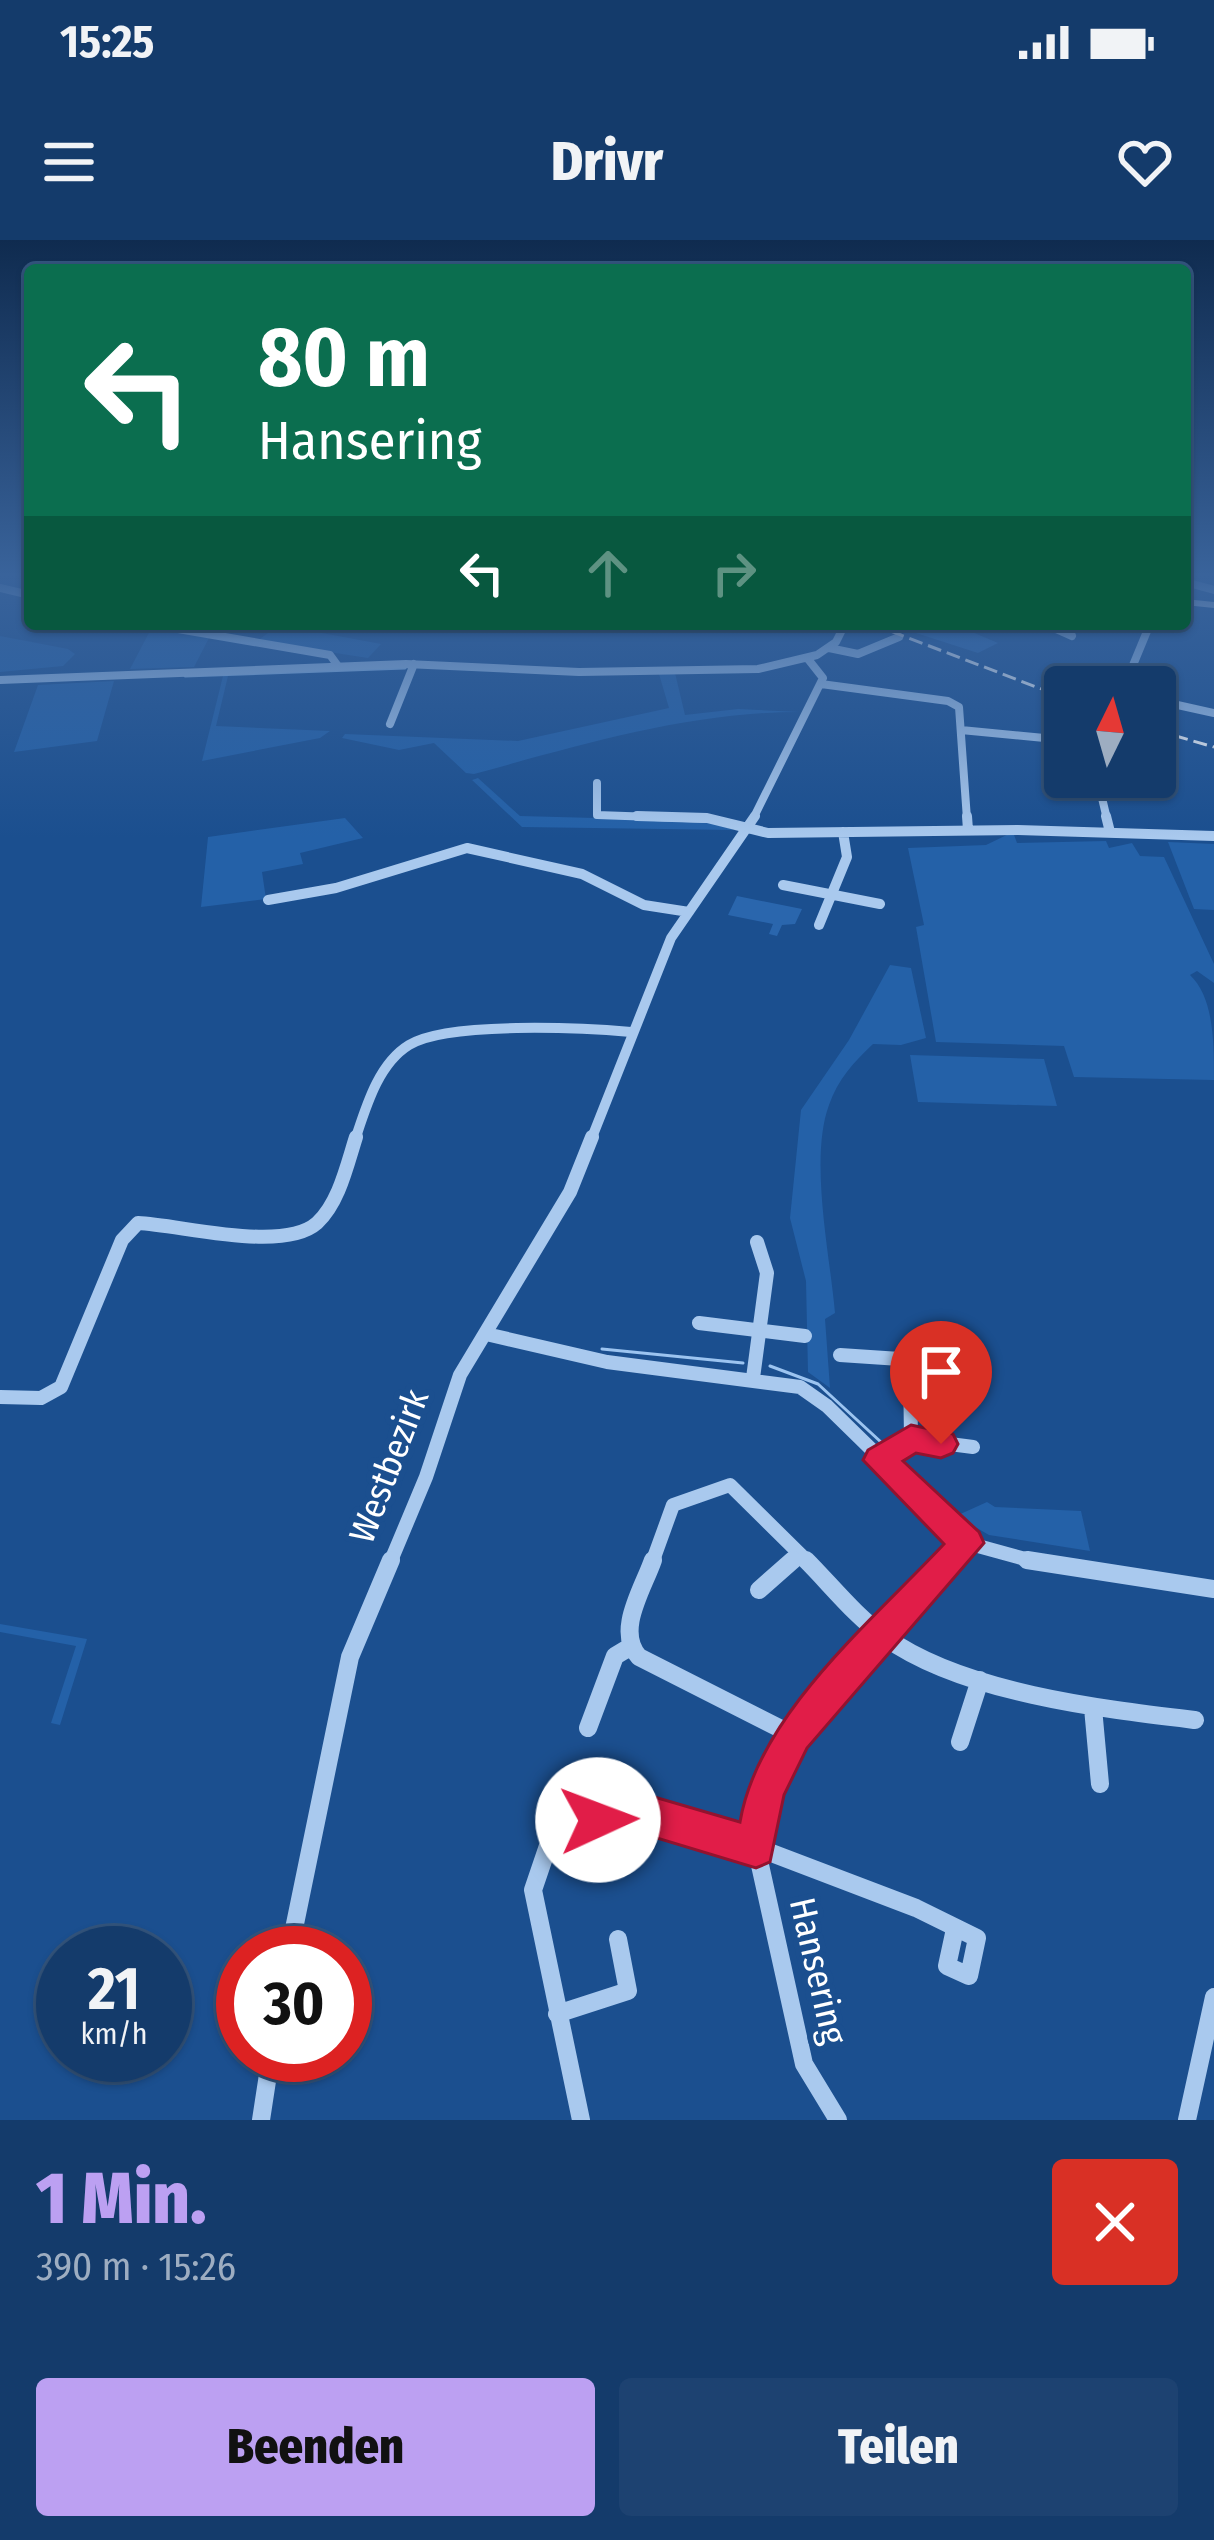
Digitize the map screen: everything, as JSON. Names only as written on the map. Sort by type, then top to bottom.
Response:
[{"type":"street","points":[[335,663],[338,666]]},
{"type":"street","points":[[0,680],[415,664],[598,672],[753,669],[787,663]]},
{"type":"street","points":[[813,663],[821,669],[821,684],[955,704],[968,830]]},
{"type":"street","points":[[390,724],[415,664]]},
{"type":"street","name":"Westbezirk","points":[[295,1926],[350,1658],[426,1477],[460,1375],[570,1192],[667,946],[748,830],[821,684]]},
{"type":"street","points":[[1176,705],[1214,713]]},
{"type":"street","points":[[961,730],[1044,738]]},
{"type":"street","points":[[597,782],[598,815],[707,818],[748,830],[1214,836]]},
{"type":"street","points":[[1102,798],[1110,832]]},
{"type":"street","points":[[819,925],[848,852],[843,832]]},
{"type":"street","points":[[268,900],[335,888],[467,848],[582,874],[644,904],[689,912]]},
{"type":"street","points":[[784,885],[880,904]]},
{"type":"street","points":[[0,1397],[40,1398],[61,1387],[122,1240],[138,1222],[274,1235],[299,1234],[317,1225],[330,1206],[371,1092],[406,1046],[441,1036],[631,1032]]},
{"type":"street","points":[[753,1378],[767,1273],[757,1242]]},
{"type":"street","points":[[699,1323],[806,1336]]},
{"type":"street","points":[[486,1334],[607,1362],[800,1387],[827,1406],[967,1543],[1034,1562],[1214,1589]]},
{"type":"street","points":[[840,1355],[900,1360],[910,1366],[911,1438]]},
{"type":"street","points":[[879,1460],[911,1438],[974,1447]]},
{"type":"street","points":[[793,1735],[639,1658],[630,1647],[627,1632],[673,1505],[730,1485],[883,1636],[980,1680],[1093,1708],[1195,1720]]},
{"type":"street","name":"Hansering","points":[[830,2117],[804,2064],[756,1847],[765,1792],[793,1735],[967,1543]]},
{"type":"street","points":[[759,1590],[800,1554]]},
{"type":"street","points":[[588,1728],[615,1656],[630,1647]]},
{"type":"street","points":[[960,1742],[980,1680]]},
{"type":"street","points":[[1093,1708],[1100,1784]]},
{"type":"street","points":[[581,2120],[533,1890],[550,1840],[561,1828],[634,1811],[756,1847],[916,1908],[955,1929]]},
{"type":"street","points":[[557,2014],[628,1991],[618,1939]]},
{"type":"street","points":[[1187,2120],[1214,1996]]},
{"type":"street","points":[[261,2120],[267,2082]]},
{"type":"shaded area","points":[[0,663],[66,663],[63,666],[0,672]]},
{"type":"shaded area","points":[[133,663],[196,663],[194,667],[130,669]]},
{"type":"shaded area","points":[[675,673],[685,715],[738,709],[800,712],[676,724],[474,774],[466,773],[434,743],[399,750],[342,738],[345,734],[518,741],[669,708],[659,674]]},
{"type":"shaded area","points":[[223,676],[228,676],[216,726],[330,731],[320,738],[202,761]]},
{"type":"shaded area","points":[[114,681],[97,741],[14,752],[38,685]]},
{"type":"shaded area","points":[[478,778],[520,816],[708,821],[734,830],[522,827],[472,780]]},
{"type":"shaded area","points":[[345,818],[363,838],[300,853],[303,864],[262,872],[266,899],[201,907],[208,837]]},
{"type":"shaded area","points":[[1013,832],[1017,843],[1106,841],[1109,848],[1132,843],[1140,856],[1164,857],[1214,964],[1214,983],[1197,971],[1190,975],[1208,1008],[1214,1080],[1074,1077],[1064,1046],[936,1042],[916,927],[924,925],[908,848],[986,845]]},
{"type":"shaded area","points":[[1168,842],[1214,844],[1214,910],[1194,909]]},
{"type":"shaded area","points":[[890,965],[911,968],[926,1038],[901,1045],[873,1044],[847,1072],[829,1105],[823,1127],[821,1179],[835,1313],[825,1319],[830,1388],[808,1372],[806,1281],[790,1218],[801,1110],[849,1040]]},
{"type":"shaded area","points":[[910,1055],[1044,1059],[1057,1106],[918,1102]]},
{"type":"shaded area","points":[[987,1502],[995,1507],[1081,1511],[1090,1551],[989,1535],[956,1516]]},
{"type":"shaded area","points":[[0,1624],[87,1639],[60,1725],[51,1723],[76,1646],[0,1632]]},
{"type":"building","points":[[737,896],[802,909],[795,924],[782,925],[777,936],[769,934],[773,924],[728,915]]},
{"type":"waterway","points":[[185,676],[405,668]]},
{"type":"waterway","points":[[602,1349],[743,1363]]},
{"type":"waterway","points":[[770,1366],[818,1384],[882,1443]]},
{"type":"waterway","points":[[900,1461],[956,1519],[976,1530]]},
{"type":"railway","points":[[973,663],[1044,690]]},
{"type":"railway","points":[[1176,736],[1214,747]]},
{"type":"route","points":[[598,1820],[634,1811],[756,1847],[765,1792],[793,1735],[967,1543],[879,1460],[911,1438],[941,1444]]}]
